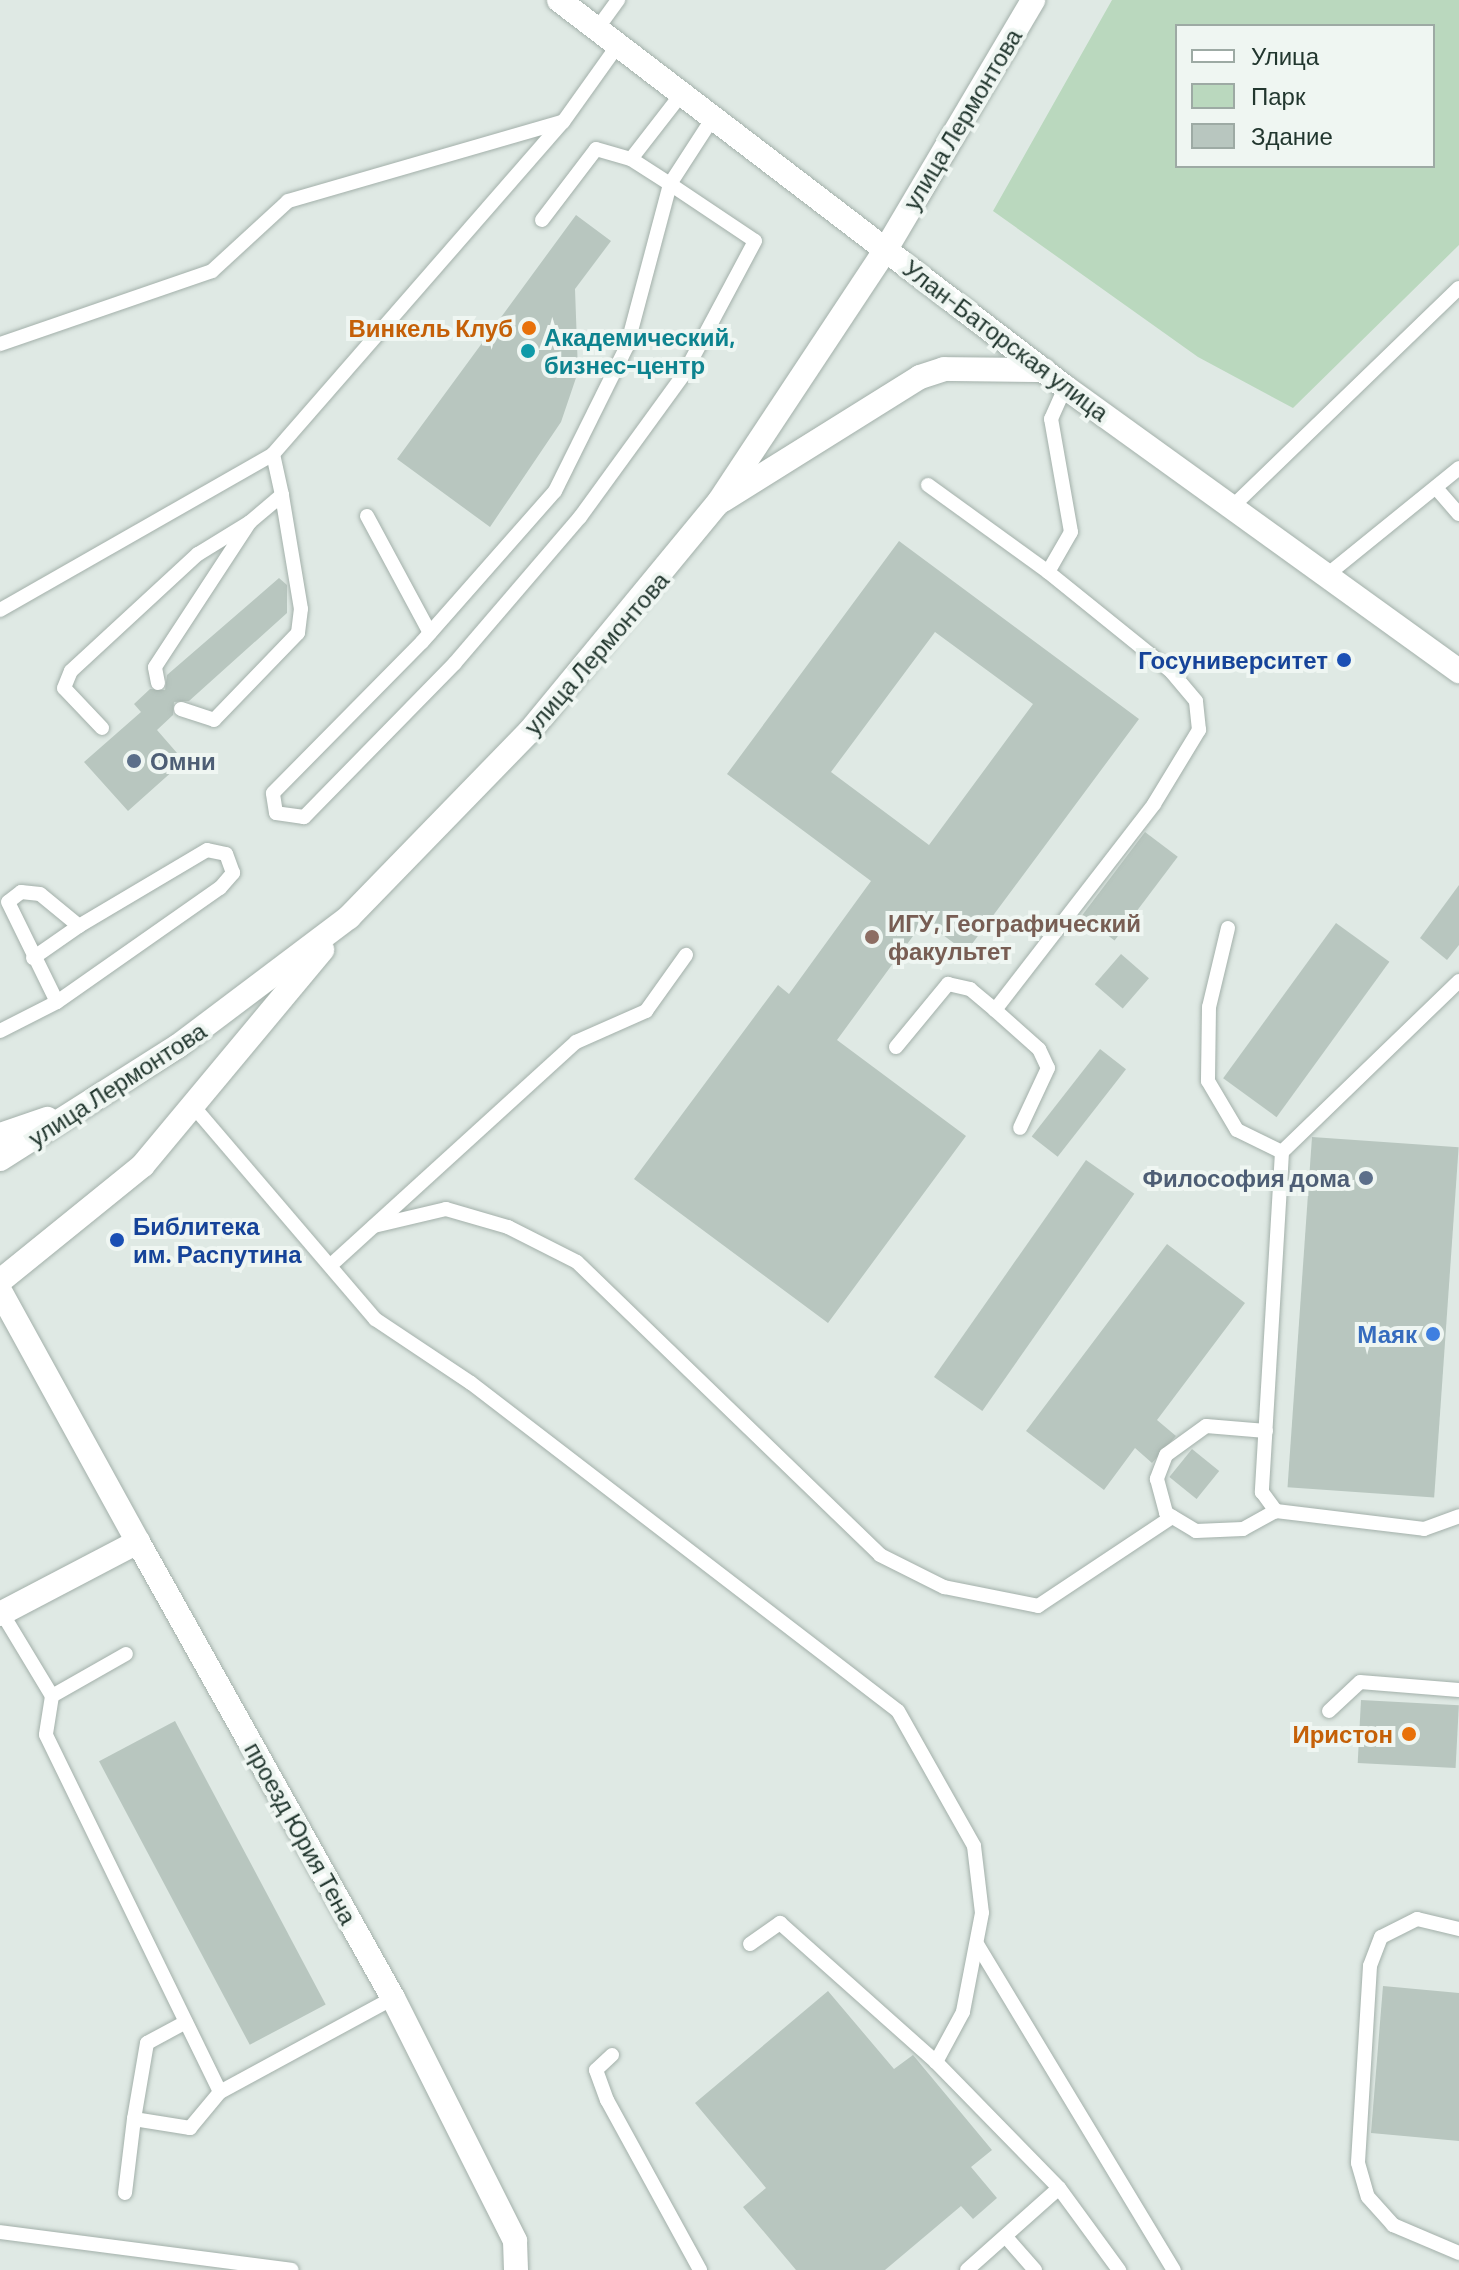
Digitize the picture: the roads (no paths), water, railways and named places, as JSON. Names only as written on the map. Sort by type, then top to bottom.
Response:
[{"type":"main road","name":"Улан-Баторская улица","points":[[559,0],[1065,387],[1459,671]]},
{"type":"main road","name":"улица Лермонтова","points":[[0,1159],[125,1082],[349,917],[529,732],[718,503],[886,249],[1033,0]]},
{"type":"main road","points":[[718,503],[920,377],[944,369],[1044,370]]},
{"type":"main road","points":[[0,1281],[131,1177],[194,1107],[349,917]]},
{"type":"main road","points":[[0,1135],[125,1082]]},
{"type":"main road","name":"проезд Юрия Тена","points":[[0,1291],[393,1998],[515,2241],[516,2270]]},
{"type":"main road","points":[[1,1613],[138,1542]]},
{"type":"lane","points":[[597,29],[618,0]]},
{"type":"lane","points":[[0,610],[273,454],[563,122],[618,45]]},
{"type":"lane","points":[[631,159],[683,92]]},
{"type":"lane","points":[[542,220],[596,149],[631,159],[670,184],[755,241],[684,374],[580,517],[455,663],[304,817],[276,813],[273,793],[430,633],[555,491],[627,346],[670,184],[714,116]]},
{"type":"lane","points":[[0,344],[212,271],[288,201],[563,122]]},
{"type":"lane","points":[[1233,506],[1459,288]]},
{"type":"lane","points":[[1048,572],[1071,532],[1051,419],[1065,387]]},
{"type":"lane","points":[[181,709],[214,720],[298,633],[301,609],[273,454]]},
{"type":"lane","points":[[1327,575],[1437,489],[1459,468]]},
{"type":"lane","points":[[928,485],[1048,572],[1172,672],[1196,701],[1199,730],[1154,804],[995,1010]]},
{"type":"lane","points":[[1437,489],[1459,514]]},
{"type":"lane","points":[[102,728],[64,688],[71,671],[198,554],[250,522],[282,495]]},
{"type":"lane","points":[[367,516],[430,633]]},
{"type":"lane","points":[[158,683],[155,667],[250,522]]},
{"type":"lane","points":[[0,1031],[54,1004],[220,888],[233,873],[226,854],[207,850],[79,926],[33,958]]},
{"type":"lane","points":[[54,1004],[8,902],[21,892],[40,894],[79,926]]},
{"type":"lane","points":[[1228,928],[1209,1007],[1208,1081],[1237,1130],[1282,1152]]},
{"type":"lane","points":[[332,1264],[576,1042],[646,1011],[686,955]]},
{"type":"lane","points":[[1276,1511],[1262,1492],[1282,1152],[1459,981]]},
{"type":"lane","points":[[896,1047],[948,984],[970,989],[1039,1049],[1048,1068],[1020,1128]]},
{"type":"lane","points":[[194,1107],[332,1264],[375,1319],[471,1383],[898,1711],[974,1846],[982,1913],[963,2012],[936,2062]]},
{"type":"lane","points":[[374,1226],[446,1209],[508,1227],[577,1262],[880,1555],[944,1587],[1038,1606],[1172,1517]]},
{"type":"lane","points":[[1266,1431],[1206,1426],[1166,1455],[1157,1479],[1172,1517],[1196,1531],[1243,1529],[1276,1511],[1424,1529],[1459,1516]]},
{"type":"lane","points":[[1,1613],[52,1696],[46,1735],[220,2092]]},
{"type":"lane","points":[[52,1696],[126,1654]]},
{"type":"lane","points":[[1329,1711],[1360,1682],[1459,1690]]},
{"type":"lane","points":[[1459,1929],[1417,1919],[1381,1937],[1370,1966],[1358,2163],[1368,2197],[1393,2225],[1459,2253]]},
{"type":"lane","points":[[750,1944],[780,1923],[936,2062],[1059,2188],[1119,2270]]},
{"type":"lane","points":[[977,1944],[1174,2270]]},
{"type":"lane","points":[[134,2119],[190,2128],[220,2092],[393,1998]]},
{"type":"lane","points":[[125,2193],[147,2043],[186,2022]]},
{"type":"lane","points":[[612,2055],[596,2070],[607,2100],[700,2270]]},
{"type":"lane","points":[[967,2270],[1059,2188]]},
{"type":"lane","points":[[0,2232],[292,2270]]},
{"type":"lane","points":[[1006,2237],[1035,2270]]},
{"type":"place","name":"Винкель Клуб","points":[[529,328]]},
{"type":"place","name":"Академический, бизнес-центр","points":[[528,351]]},
{"type":"place","name":"Госуниверситет","points":[[1344,660]]},
{"type":"place","name":"Омни","points":[[134,761]]},
{"type":"place","name":"ИГУ, Географический факультет","points":[[872,937]]},
{"type":"place","name":"Философия дома","points":[[1366,1178]]},
{"type":"place","name":"Библитека им. Распутина","points":[[117,1240]]},
{"type":"place","name":"Маяк","points":[[1433,1334]]},
{"type":"place","name":"Иристон","points":[[1409,1734]]}]
